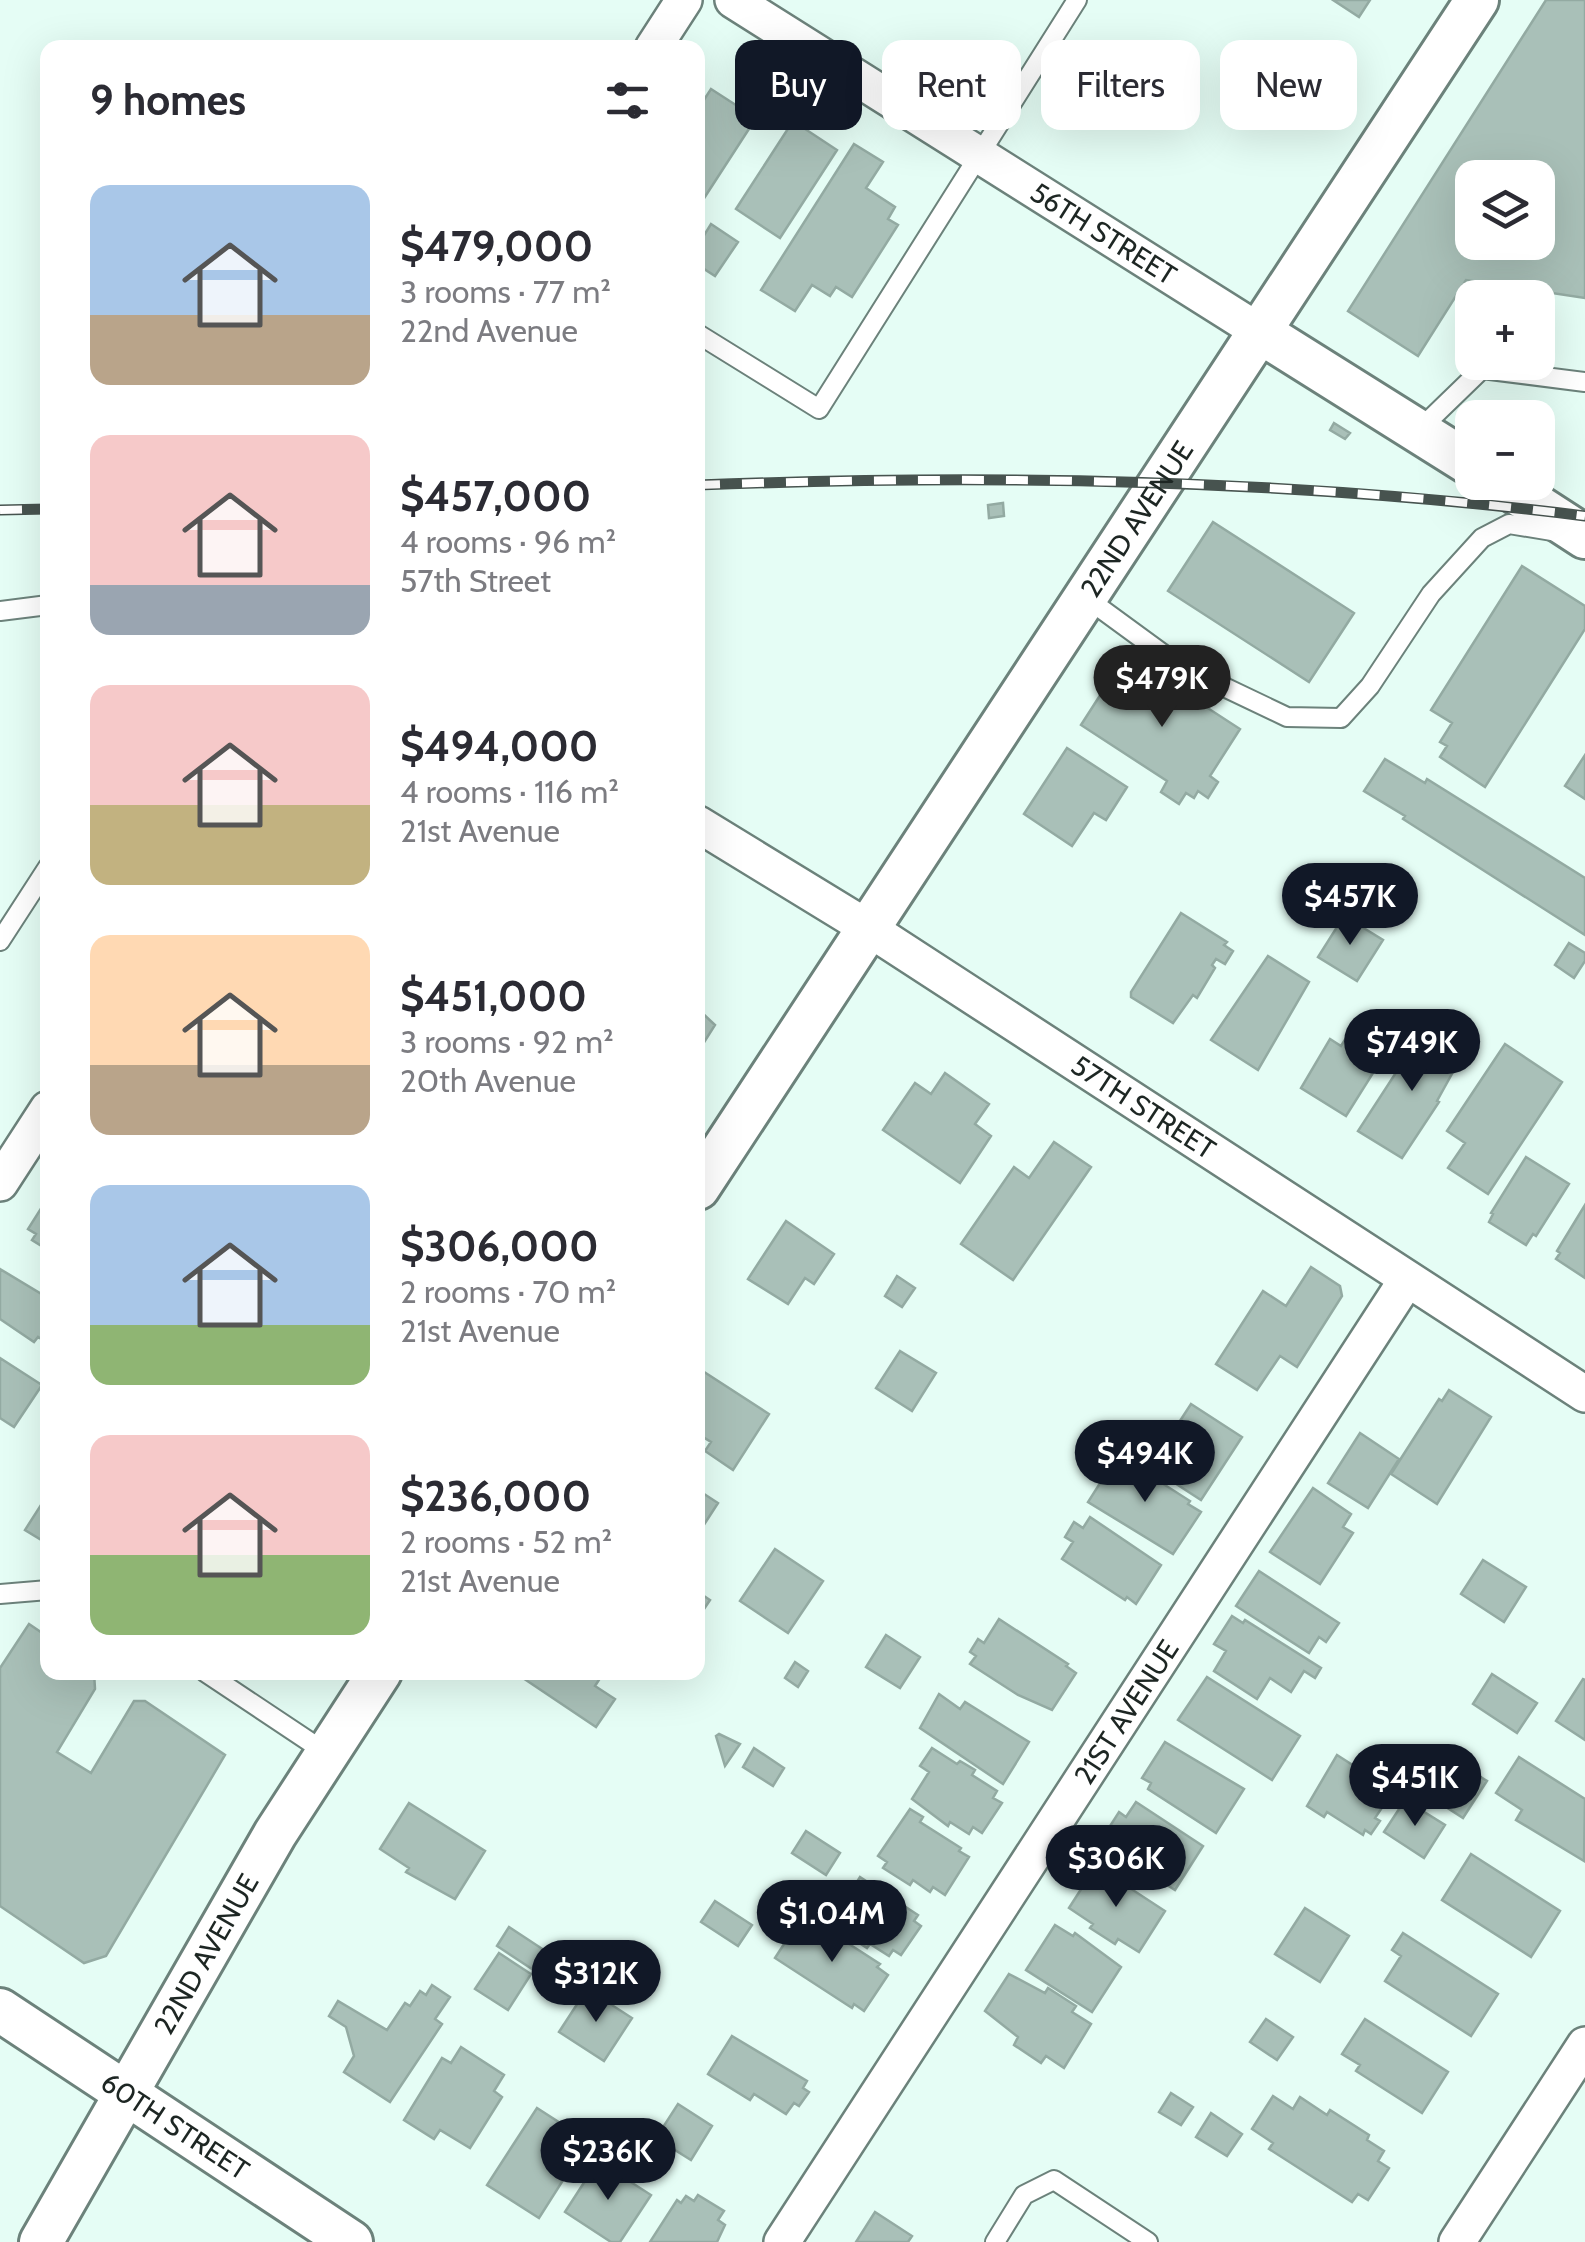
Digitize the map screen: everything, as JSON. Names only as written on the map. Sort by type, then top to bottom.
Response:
[{"type":"street","points":[[658,40],[684,0]]},
{"type":"street","name":"56TH STREET","points":[[734,0],[1455,455]]},
{"type":"street","name":"22ND AVENUE","points":[[705,1177],[1477,0]]},
{"type":"street","points":[[1528,500],[1576,531]]},
{"type":"street","name":"57TH STREET","points":[[705,828],[868,928],[1585,1394]]},
{"type":"street","points":[[0,1183],[40,1121]]},
{"type":"street","name":"21ST AVENUE","points":[[782,2242],[1406,1281]]},
{"type":"street","name":"22ND AVENUE","points":[[41,2242],[276,1834],[375,1680]]},
{"type":"street","name":"60TH STREET","points":[[0,2010],[347,2241]]},
{"type":"street","points":[[1457,2242],[1585,2045]]},
{"type":"lane","points":[[705,338],[819,410],[1077,0]]},
{"type":"lane","points":[[1418,431],[1482,370],[1585,382]]},
{"type":"lane","points":[[1085,597],[1178,666],[1286,717],[1341,718],[1370,686],[1432,594],[1482,538],[1509,524],[1576,531]]},
{"type":"lane","points":[[0,611],[40,607]]},
{"type":"lane","points":[[0,942],[40,880]]},
{"type":"lane","points":[[0,1594],[40,1591]]},
{"type":"lane","points":[[217,1680],[328,1754]]},
{"type":"lane","points":[[995,2242],[1024,2195],[1054,2180],[1148,2242]]},
{"type":"building","points":[[1333,0],[1370,0],[1359,17]]},
{"type":"building","points":[[1546,0],[1585,0],[1585,298],[1555,293],[1555,280],[1455,280],[1455,297],[1418,356],[1348,311]]},
{"type":"building","points":[[711,89],[735,104],[735,130],[748,130],[705,197],[705,98]]},
{"type":"building","points":[[787,130],[807,130],[837,150],[780,238],[736,209]]},
{"type":"building","points":[[854,144],[883,162],[866,188],[895,207],[888,219],[898,225],[852,297],[836,287],[830,296],[812,285],[795,311],[761,290]]},
{"type":"building","points":[[711,224],[738,242],[715,276],[705,270],[705,234]]},
{"type":"building","points":[[1334,423],[1350,433],[1345,439],[1330,430]]},
{"type":"building","points":[[1003,503],[1004,516],[989,518],[988,505]]},
{"type":"building","points":[[1213,522],[1354,613],[1309,682],[1168,591]]},
{"type":"building","points":[[1522,566],[1585,606],[1585,629],[1485,787],[1440,757],[1447,746],[1440,742],[1452,723],[1431,710]]},
{"type":"building","points":[[1126,655],[1240,729],[1210,776],[1218,782],[1208,798],[1198,791],[1194,798],[1186,793],[1179,804],[1161,792],[1167,781],[1081,725]]},
{"type":"building","points":[[1067,748],[1127,787],[1106,820],[1094,813],[1072,846],[1024,814]]},
{"type":"building","points":[[1585,755],[1585,799],[1565,786]]},
{"type":"building","points":[[1385,759],[1425,783],[1427,779],[1585,878],[1585,935],[1364,791]]},
{"type":"building","points":[[1181,913],[1227,942],[1224,945],[1233,951],[1225,964],[1216,959],[1212,965],[1215,968],[1197,998],[1193,995],[1173,1023],[1131,997],[1131,992]]},
{"type":"building","points":[[1344,916],[1383,940],[1357,981],[1318,957]]},
{"type":"building","points":[[1569,943],[1585,953],[1585,961],[1574,978],[1555,965]]},
{"type":"building","points":[[1268,956],[1309,982],[1258,1070],[1211,1040]]},
{"type":"building","points":[[705,1016],[715,1025],[705,1041]]},
{"type":"building","points":[[1355,1024],[1390,1046],[1346,1116],[1301,1088],[1330,1039],[1341,1046]]},
{"type":"building","points":[[1425,1028],[1464,1052],[1439,1102],[1402,1158],[1358,1131]]},
{"type":"building","points":[[1505,1044],[1562,1082],[1488,1194],[1448,1168],[1465,1143],[1447,1131]]},
{"type":"building","points":[[945,1073],[989,1104],[975,1124],[991,1136],[960,1183],[883,1130],[915,1083],[931,1094]]},
{"type":"building","points":[[1054,1142],[1091,1167],[1013,1280],[961,1244],[1014,1167],[1029,1178]]},
{"type":"building","points":[[1526,1157],[1569,1184],[1526,1245],[1489,1222]]},
{"type":"building","points":[[1585,1205],[1585,1278],[1556,1259]]},
{"type":"building","points":[[40,1210],[40,1245],[32,1240],[36,1234],[28,1229]]},
{"type":"building","points":[[786,1221],[834,1254],[814,1284],[805,1278],[788,1304],[748,1279]]},
{"type":"building","points":[[1311,1267],[1340,1286],[1342,1296],[1297,1367],[1280,1356],[1257,1390],[1216,1364],[1263,1291],[1286,1306]]},
{"type":"building","points":[[0,1269],[40,1293],[40,1338],[34,1342],[0,1319]]},
{"type":"building","points":[[897,1276],[915,1288],[902,1307],[885,1296]]},
{"type":"building","points":[[900,1351],[936,1373],[912,1411],[876,1388]]},
{"type":"building","points":[[0,1358],[40,1384],[40,1388],[14,1427],[0,1418]]},
{"type":"building","points":[[705,1373],[769,1414],[733,1470],[705,1451],[711,1442],[705,1438]]},
{"type":"building","points":[[1449,1390],[1491,1417],[1437,1504],[1391,1474],[1439,1399],[1442,1401]]},
{"type":"building","points":[[1191,1404],[1242,1437],[1201,1500],[1150,1467]]},
{"type":"building","points":[[1360,1433],[1399,1459],[1368,1508],[1328,1483]]},
{"type":"building","points":[[1118,1455],[1201,1512],[1173,1554],[1088,1502]]},
{"type":"building","points":[[1313,1488],[1351,1514],[1343,1527],[1353,1533],[1320,1584],[1270,1552]]},
{"type":"building","points":[[705,1495],[718,1503],[705,1523]]},
{"type":"building","points":[[40,1507],[40,1539],[25,1530]]},
{"type":"building","points":[[1090,1517],[1161,1565],[1136,1604],[1062,1559],[1073,1542],[1065,1537],[1074,1522],[1083,1528]]},
{"type":"building","points":[[775,1549],[823,1581],[788,1633],[740,1601]]},
{"type":"building","points":[[1483,1560],[1526,1587],[1504,1622],[1461,1594]]},
{"type":"building","points":[[1259,1571],[1339,1623],[1326,1642],[1319,1637],[1309,1653],[1236,1606]]},
{"type":"building","points":[[1232,1616],[1243,1623],[1245,1620],[1321,1668],[1315,1678],[1304,1671],[1291,1692],[1270,1678],[1257,1699],[1214,1671],[1226,1651],[1214,1644]]},
{"type":"building","points":[[999,1619],[1076,1673],[1052,1710],[1018,1695],[970,1664],[976,1656],[970,1652],[978,1639],[984,1643]]},
{"type":"building","points":[[29,1624],[40,1632],[40,1680],[94,1680],[95,1689],[57,1752],[91,1773],[134,1701],[145,1701],[225,1755],[106,1956],[84,1963],[0,1906],[0,1668]]},
{"type":"building","points":[[886,1635],[920,1657],[900,1688],[866,1667]]},
{"type":"building","points":[[795,1662],[808,1671],[798,1687],[785,1678]]},
{"type":"building","points":[[1492,1674],[1537,1703],[1517,1733],[1473,1704]]},
{"type":"building","points":[[1207,1677],[1300,1736],[1272,1780],[1178,1720]]},
{"type":"building","points":[[526,1680],[599,1680],[595,1686],[615,1699],[596,1727]]},
{"type":"building","points":[[1585,1680],[1585,1740],[1556,1721]]},
{"type":"building","points":[[939,1694],[960,1709],[965,1702],[1029,1742],[1003,1784],[920,1728]]},
{"type":"building","points":[[716,1736],[740,1744],[725,1766]]},
{"type":"building","points":[[1165,1742],[1244,1789],[1216,1833],[1148,1789],[1151,1783],[1142,1778]]},
{"type":"building","points":[[754,1748],[784,1768],[773,1786],[743,1767]]},
{"type":"building","points":[[932,1748],[975,1770],[972,1775],[997,1791],[993,1798],[1002,1803],[982,1833],[973,1827],[969,1834],[950,1822],[948,1826],[912,1799],[929,1772],[920,1766]]},
{"type":"building","points":[[1337,1755],[1393,1791],[1375,1818],[1380,1821],[1371,1834],[1365,1830],[1363,1835],[1327,1812],[1324,1817],[1307,1806]]},
{"type":"building","points":[[1449,1757],[1487,1781],[1463,1818],[1426,1794]]},
{"type":"building","points":[[1519,1757],[1585,1799],[1584,1861],[1516,1820],[1522,1810],[1496,1793]]},
{"type":"building","points":[[1405,1800],[1445,1825],[1424,1858],[1384,1832]]},
{"type":"building","points":[[1136,1802],[1203,1846],[1175,1890],[1159,1880],[1156,1885],[1128,1867],[1132,1862],[1108,1847],[1111,1842],[1103,1837],[1119,1812],[1126,1817]]},
{"type":"building","points":[[409,1803],[485,1851],[455,1899],[406,1872],[409,1868],[380,1849]]},
{"type":"building","points":[[910,1809],[923,1817],[920,1822],[969,1857],[945,1895],[933,1887],[930,1892],[913,1880],[910,1885],[883,1868],[887,1862],[878,1856]]},
{"type":"building","points":[[806,1831],[840,1853],[826,1875],[792,1853]]},
{"type":"building","points":[[1471,1854],[1560,1911],[1531,1957],[1442,1900]]},
{"type":"building","points":[[1096,1866],[1165,1911],[1139,1952],[1118,1939],[1115,1944],[1069,1908]]},
{"type":"building","points":[[860,1877],[918,1915],[914,1921],[921,1926],[901,1955],[893,1950],[889,1956],[870,1944],[867,1948],[841,1931],[843,1927],[833,1920]]},
{"type":"building","points":[[715,1901],[752,1925],[738,1946],[701,1922]]},
{"type":"building","points":[[1305,1908],[1349,1936],[1320,1982],[1275,1954]]},
{"type":"building","points":[[801,1918],[880,1964],[877,1967],[888,1975],[864,2011],[854,2004],[852,2008],[775,1958]]},
{"type":"building","points":[[1055,1925],[1073,1936],[1075,1933],[1121,1967],[1092,2012],[1026,1970]]},
{"type":"building","points":[[509,1927],[544,1950],[532,1969],[497,1946]]},
{"type":"building","points":[[1403,1933],[1498,1994],[1471,2036],[1385,1981],[1401,1956],[1392,1950]]},
{"type":"building","points":[[499,1953],[531,1974],[508,2010],[475,1989]]},
{"type":"building","points":[[1009,1974],[1045,1993],[1048,1988],[1076,2006],[1072,2012],[1091,2024],[1064,2068],[1046,2056],[1041,2063],[1014,2045],[1018,2037],[985,2011]]},
{"type":"building","points":[[432,1985],[450,1997],[435,2019],[442,2024],[390,2102],[344,2072],[354,2056],[346,2027],[329,2016],[338,2001],[387,2030],[405,2003],[410,2006],[420,1991],[426,1995]]},
{"type":"building","points":[[587,1989],[632,2018],[604,2061],[559,2032]]},
{"type":"building","points":[[1266,2019],[1293,2037],[1277,2060],[1250,2042]]},
{"type":"building","points":[[1365,2019],[1448,2072],[1422,2113],[1356,2071],[1360,2065],[1342,2054]]},
{"type":"building","points":[[732,2036],[807,2081],[803,2088],[809,2092],[799,2106],[794,2103],[786,2114],[754,2094],[750,2100],[708,2074]]},
{"type":"building","points":[[461,2047],[504,2075],[494,2091],[502,2097],[470,2148],[440,2130],[434,2139],[404,2120],[442,2058],[451,2063]]},
{"type":"building","points":[[1171,2093],[1193,2107],[1181,2125],[1159,2112]]},
{"type":"building","points":[[1273,2096],[1293,2109],[1300,2097],[1327,2115],[1330,2110],[1369,2135],[1367,2140],[1384,2151],[1378,2161],[1389,2168],[1368,2200],[1358,2194],[1352,2202],[1269,2149],[1273,2143],[1252,2129]]},
{"type":"building","points":[[678,2104],[712,2126],[691,2160],[656,2138]]},
{"type":"building","points":[[537,2108],[588,2141],[539,2218],[487,2185]]},
{"type":"building","points":[[1211,2113],[1242,2134],[1227,2156],[1196,2137]]},
{"type":"building","points":[[598,2161],[651,2195],[620,2242],[611,2242],[565,2212]]},
{"type":"building","points":[[698,2195],[724,2211],[718,2220],[725,2225],[717,2242],[650,2242],[677,2200],[681,2203],[686,2196],[694,2201]]},
{"type":"building","points":[[875,2212],[912,2236],[908,2242],[856,2242]]},
{"type":"railway","points":[[705,485],[920,480],[1142,482],[1364,494],[1585,516]]},
{"type":"railway","points":[[0,510],[40,509]]}]
